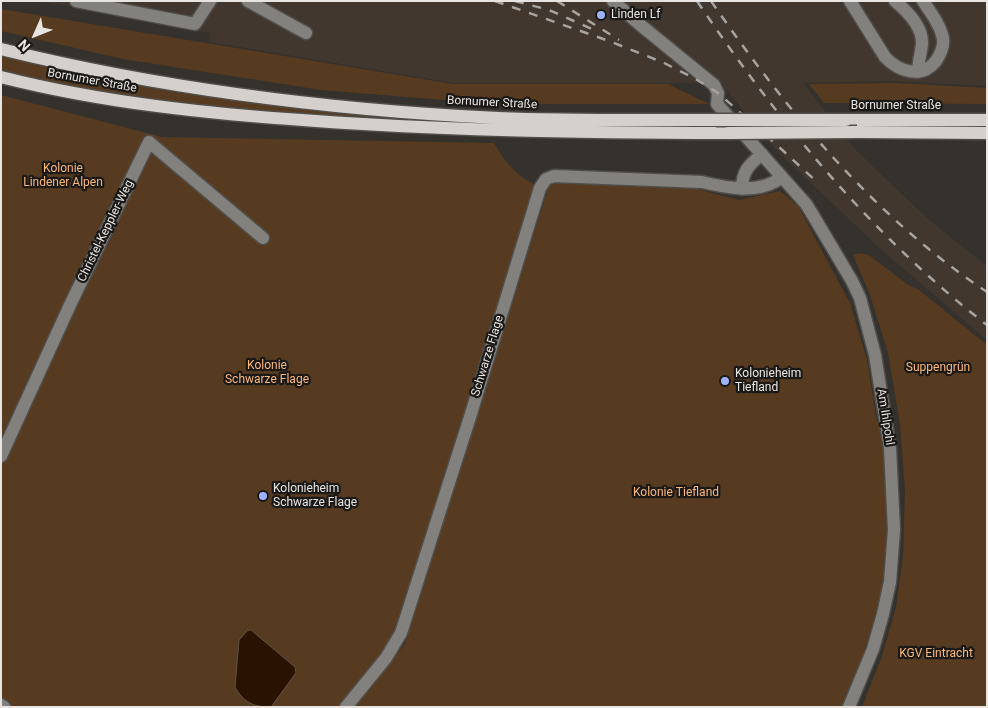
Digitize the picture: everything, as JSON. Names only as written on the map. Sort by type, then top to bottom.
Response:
[{"type":"main road","name":"Bornumer Straße","points":[[1,49],[82,67],[220,91],[376,109],[499,118],[987,120]]},
{"type":"main road","name":"Bornumer Straße","points":[[1,77],[105,98],[205,112],[390,126],[627,133],[987,133]]},
{"type":"lane","points":[[76,1],[195,24],[210,1]]},
{"type":"lane","points":[[248,1],[306,33]]},
{"type":"lane","name":"Am Ihlpohl","points":[[613,1],[714,85],[718,94],[717,104],[806,204],[838,256],[860,298],[875,355],[890,448],[894,530],[890,582],[874,649],[849,707]]},
{"type":"lane","points":[[850,1],[891,64],[902,69],[918,72],[933,64],[939,56],[944,40],[936,21],[924,1]]},
{"type":"lane","points":[[895,1],[920,29],[922,41],[918,72]]},
{"type":"lane","name":"Christel-Keppler-Weg","points":[[1,456],[70,305],[149,142],[263,238]]},
{"type":"lane","points":[[742,189],[742,177],[749,166],[762,154]]},
{"type":"lane","name":"Schwarze Flage","points":[[346,707],[386,658],[401,633],[473,408],[540,188],[546,179],[554,176],[702,182],[721,187],[742,189],[774,184],[782,178]]},
{"type":"shaded area","points":[[40,1],[987,1],[987,86],[896,81],[803,83],[856,150],[929,220],[987,266],[987,340],[876,245],[775,149],[721,83],[454,83],[210,42],[210,33]]},
{"type":"shaded area","points":[[251,630],[295,667],[296,673],[271,707],[250,703],[242,697],[235,687],[239,640],[247,631]]},
{"type":"green space","points":[[1,9],[453,84],[668,84],[709,104],[493,104],[321,90],[123,59],[1,31]]},
{"type":"green space","points":[[1,55],[250,102],[334,112],[474,123],[476,125],[357,119],[237,109],[118,95],[59,85],[1,72]]},
{"type":"green space","points":[[895,83],[987,88],[987,104],[824,103],[809,84]]},
{"type":"green space","name":"Kolonie Schwarze Flage","points":[[1,95],[162,137],[494,143],[513,169],[540,188],[401,633],[346,707],[12,707],[1,699]]},
{"type":"green space","name":"Kolonie Tiefland","points":[[550,183],[697,189],[739,200],[780,191],[798,206],[850,303],[867,360],[877,422],[883,421],[888,509],[886,561],[880,597],[870,632],[848,701],[844,707],[353,707],[405,644]]},
{"type":"green space","points":[[861,253],[870,256],[907,284],[919,290],[987,345],[987,707],[862,707],[882,656],[896,607],[903,556],[905,491],[900,424],[888,353],[870,295],[853,255]]},
{"type":"railway","points":[[495,1],[609,41],[662,62],[694,78],[718,93],[818,183]]},
{"type":"railway","points":[[515,1],[549,10],[592,29]]},
{"type":"railway","points":[[557,1],[619,40]]},
{"type":"railway","points":[[697,1],[760,90],[829,175],[905,254],[987,325]]},
{"type":"railway","points":[[711,1],[770,82],[802,122],[870,196],[907,231],[946,263],[987,292]]},
{"type":"place","name":"Linden Lf","points":[[601,15]]},
{"type":"place","name":"Kolonieheim Tiefland","points":[[725,381]]},
{"type":"place","name":"Kolonieheim Schwarze Flage","points":[[263,496]]},
{"type":"park label","name":"Kolonie Lindener Alpen","points":[[63,176]]},
{"type":"park label","name":"Suppengrün","points":[[938,368]]},
{"type":"park label","name":"KGV Eintracht","points":[[936,654]]}]
